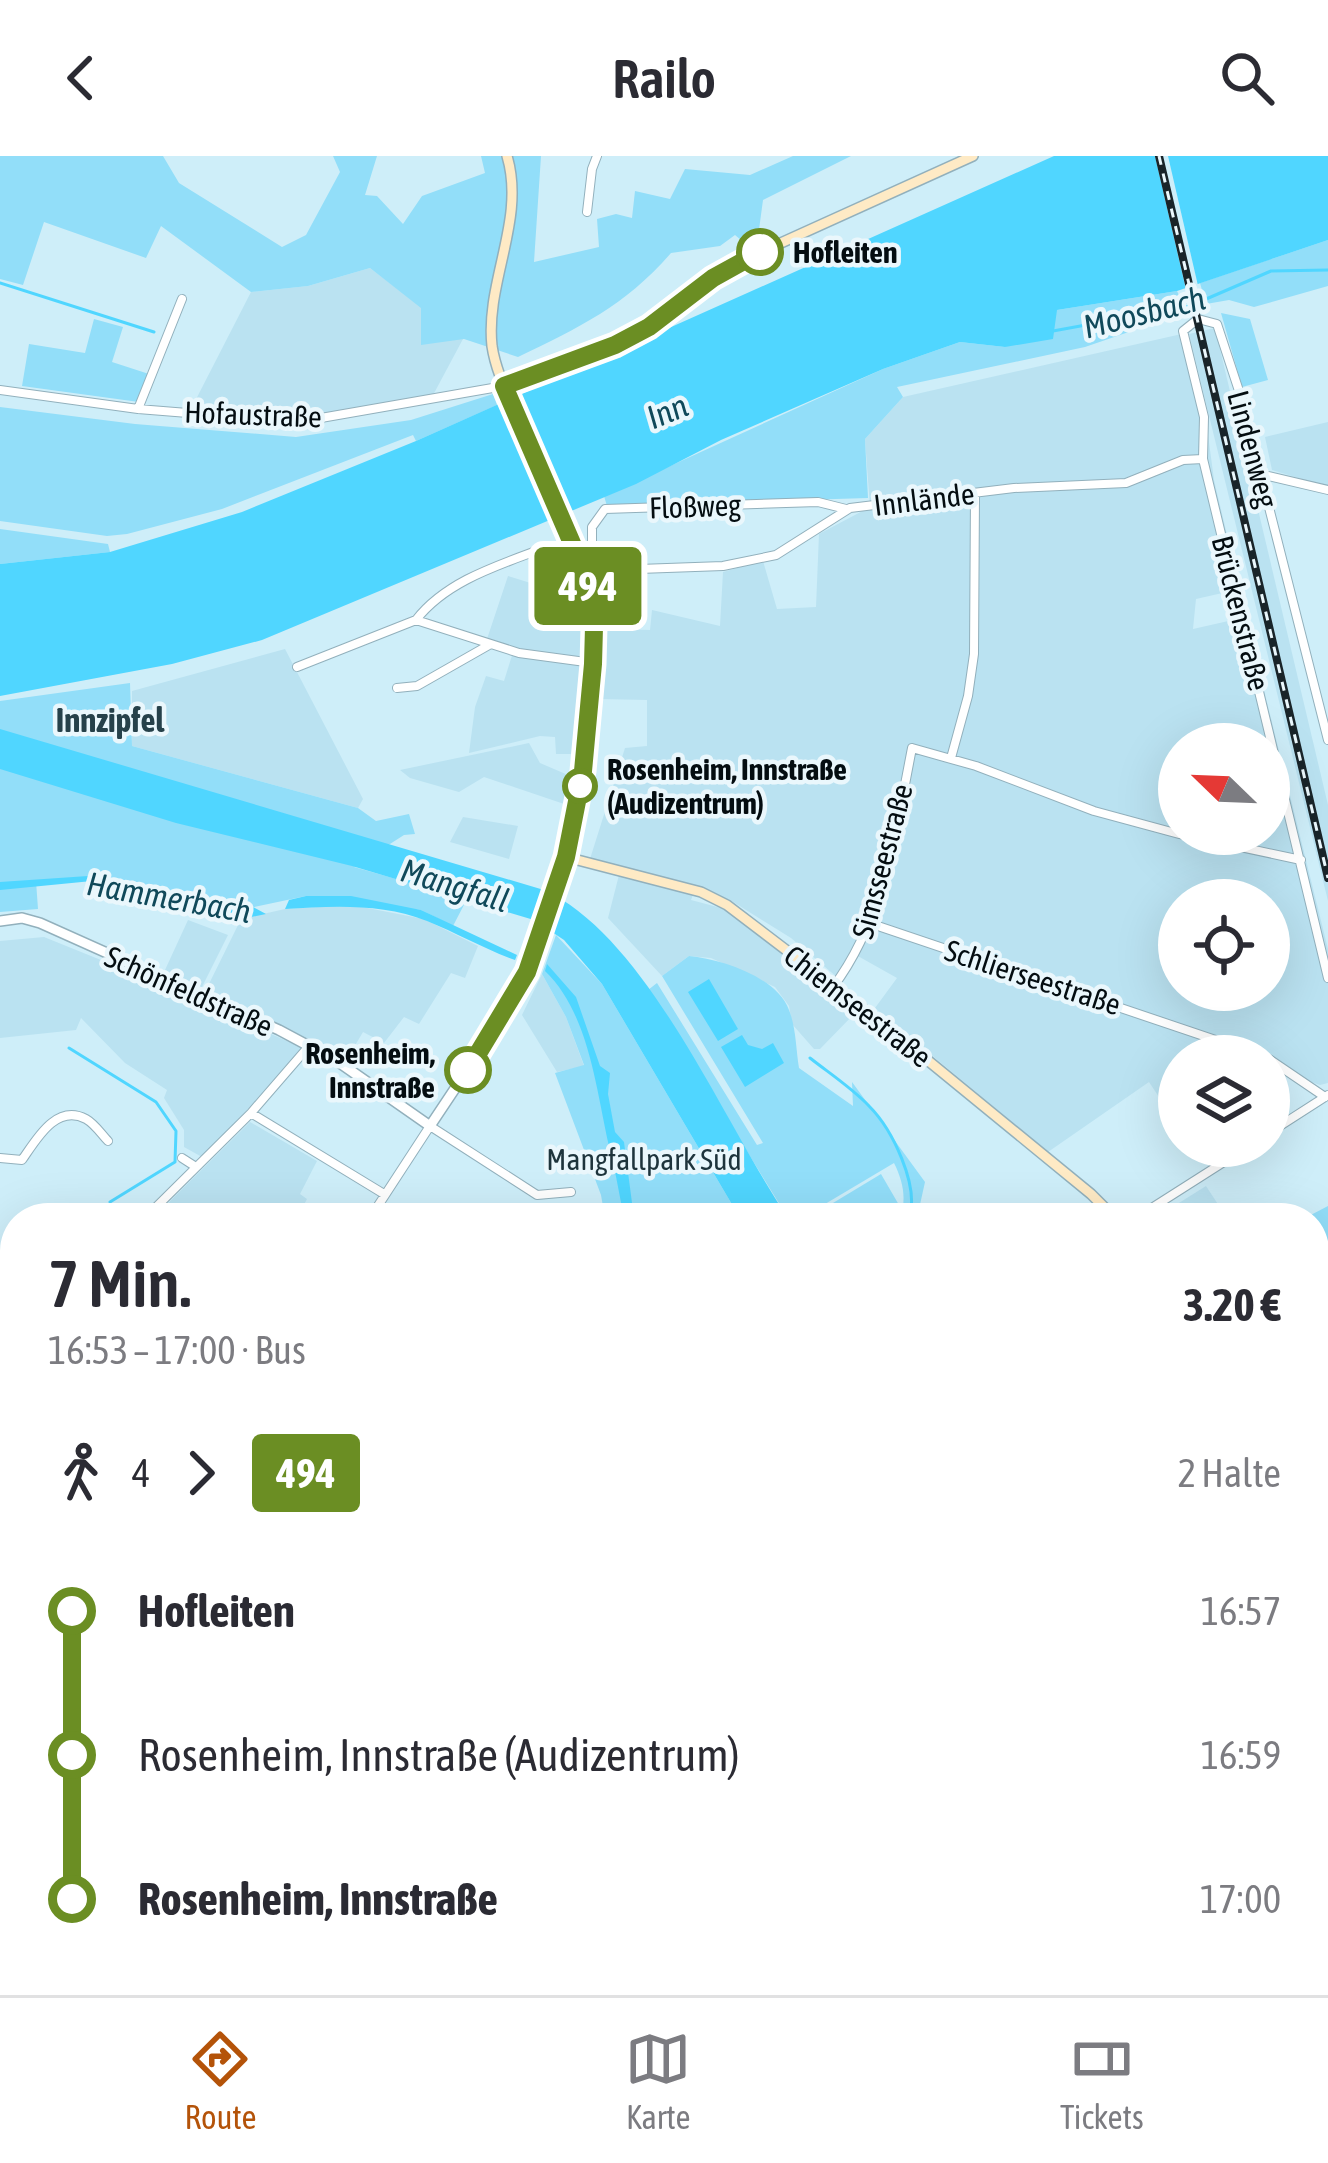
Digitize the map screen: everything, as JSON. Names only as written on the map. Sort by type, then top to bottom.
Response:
[{"type":"main road","points":[[507,156],[512,209],[492,332],[504,386],[588,570],[593,664],[583,771],[566,857]]},
{"type":"main road","points":[[504,386],[615,345],[649,327],[713,278],[761,252],[973,156]]},
{"type":"main road","name":"Chiemseestraße","points":[[566,857],[701,892],[750,920],[1100,1203]]},
{"type":"street","points":[[587,212],[597,156]]},
{"type":"street","points":[[138,409],[182,299]]},
{"type":"street","name":"Lindenweg","points":[[1203,459],[1204,417],[1183,331],[1198,319],[1217,324],[1328,735]]},
{"type":"street","name":"Hofaustraße","points":[[0,390],[138,409],[298,422],[504,386]]},
{"type":"street","name":"Innlände","points":[[588,570],[705,567],[776,555],[848,509],[1077,483],[1126,483],[1183,460],[1203,459]]},
{"type":"street","name":"Brückenstraße","points":[[1203,459],[1328,978]]},
{"type":"street","points":[[1260,475],[1328,490]]},
{"type":"street","name":"Simsseestraße","points":[[832,987],[852,961],[869,923],[912,748],[951,758],[974,654],[974,493]]},
{"type":"street","name":"Floßweg","points":[[588,570],[592,527],[605,509],[818,502],[848,509]]},
{"type":"street","points":[[297,667],[416,620],[458,584],[544,548],[563,554],[577,594],[590,596]]},
{"type":"street","points":[[416,620],[519,653],[593,664]]},
{"type":"street","points":[[397,688],[417,686],[490,644]]},
{"type":"street","points":[[951,758],[1094,812],[1158,828]]},
{"type":"street","points":[[1278,855],[1301,860]]},
{"type":"street","points":[[379,1203],[504,1015],[541,933],[566,857]]},
{"type":"street","name":"Schönfeldstraße","points":[[0,921],[22,918],[40,923],[309,1046],[430,1126]]},
{"type":"street","name":"Schlierseestraße","points":[[869,923],[1198,1035]]},
{"type":"street","points":[[160,1203],[251,1113],[309,1046]]},
{"type":"street","name":"Schlierseestraße","points":[[1290,1073],[1327,1096]]},
{"type":"street","points":[[1290,1120],[1327,1096]]},
{"type":"street","points":[[251,1113],[384,1194]]},
{"type":"street","points":[[0,1158],[22,1160],[47,1126],[64,1117],[88,1120],[108,1141]]},
{"type":"street","points":[[430,1126],[537,1195],[572,1192]]},
{"type":"street","points":[[182,1158],[196,1167]]},
{"type":"street","points":[[1160,1203],[1216,1167]]},
{"type":"shaded area","points":[[370,268],[463,339],[432,397],[299,417],[191,409],[251,292],[308,286]]},
{"type":"shaded area","points":[[1215,328],[1328,805],[1328,901],[1290,746],[1290,723],[1284,723],[1189,334]]},
{"type":"shaded area","points":[[1186,333],[1240,589],[1196,599],[1193,629],[1246,617],[1272,723],[1158,723],[1158,855],[1290,855],[1290,795],[1328,949],[1328,1083],[1320,1085],[1290,1075],[1290,1035],[1158,1035],[1158,1096],[1149,1082],[1048,1152],[875,1008],[897,978],[856,955],[838,978],[791,938],[730,900],[696,887],[691,900],[725,909],[856,1012],[820,1049],[814,1049],[792,1024],[789,1006],[775,987],[711,958],[689,956],[662,976],[608,918],[619,875],[590,859],[625,748],[647,746],[647,700],[598,699],[604,629],[650,630],[652,610],[720,626],[723,572],[763,561],[777,609],[816,607],[819,534],[870,507],[865,439],[903,397]]},
{"type":"shaded area","points":[[1328,422],[1328,487],[1272,470],[1265,437]]},
{"type":"shaded area","points":[[508,576],[582,599],[587,625],[578,754],[556,754],[555,737],[540,736],[469,753],[475,707],[486,676],[504,681],[514,649],[487,639]]},
{"type":"shaded area","points":[[285,649],[363,799],[358,808],[132,746],[132,691]]},
{"type":"shaded area","points":[[529,743],[540,763],[575,778],[570,806],[484,777],[459,792],[410,778],[400,770]]},
{"type":"shaded area","points":[[463,817],[518,826],[509,859],[450,842]]},
{"type":"shaded area","points":[[352,905],[424,919],[478,946],[465,978],[451,973],[419,1024],[404,1017],[384,1043],[363,1032],[347,1059],[205,992],[241,919],[285,909]]},
{"type":"shaded area","points":[[188,920],[228,935],[202,987],[165,970]]},
{"type":"shaded area","points":[[44,937],[305,1049],[202,1157],[184,1147],[184,1130],[164,1098],[167,1090],[125,1063],[81,1018],[76,1030],[0,1038],[0,941]]},
{"type":"shaded area","points":[[542,974],[566,1017],[584,1066],[557,1072],[522,1015]]},
{"type":"shaded area","points":[[250,1122],[317,1161],[300,1194],[307,1199],[305,1203],[168,1203]]},
{"type":"shaded area","points":[[1206,1186],[1217,1203],[1179,1203]]},
{"type":"green space","points":[[0,156],[163,156],[179,183],[282,247],[306,235],[340,172],[333,156],[377,156],[365,195],[377,196],[403,224],[422,196],[485,173],[481,156],[541,156],[534,262],[599,247],[597,219],[616,214],[632,218],[635,191],[670,199],[685,169],[750,175],[793,156],[851,156],[763,200],[758,237],[747,245],[735,235],[720,246],[671,253],[619,301],[518,357],[464,339],[421,345],[421,308],[370,268],[308,286],[251,292],[161,226],[146,258],[44,222],[23,285],[0,279]]},
{"type":"green space","points":[[1328,240],[1328,286],[1254,307],[1229,300],[1206,304],[1200,283]]},
{"type":"green space","points":[[1177,291],[1187,312],[1085,347],[897,387],[903,397],[865,439],[868,498],[607,506],[604,496],[883,369],[960,342],[1005,347],[1057,310]]},
{"type":"green space","points":[[1221,313],[1250,319],[1268,380],[1242,387]]},
{"type":"green space","points":[[94,319],[123,327],[112,362],[149,374],[139,402],[22,386],[29,344],[85,353]]},
{"type":"green space","points":[[493,394],[497,405],[416,441],[413,435],[222,509],[127,534],[107,536],[0,521],[0,407],[296,437],[411,420]]},
{"type":"green space","points":[[0,529],[108,544],[110,552],[0,564]]},
{"type":"green space","points":[[130,683],[132,746],[358,808],[376,821],[409,814],[415,834],[404,835],[354,867],[467,899],[453,926],[421,910],[306,896],[245,909],[124,880],[36,881],[38,909],[0,912],[0,701]]},
{"type":"green space","name":"Mangfallpark Süd","points":[[556,935],[602,984],[731,1203],[602,1203],[555,1073],[584,1065],[566,1017],[542,974]]},
{"type":"green space","points":[[689,956],[746,972],[773,988],[789,1010],[799,1068],[853,1106],[852,1082],[925,1182],[920,1203],[903,1203],[894,1163],[827,1203],[779,1203],[648,990],[657,983],[757,1145],[763,1143],[662,976]]},
{"type":"green space","points":[[881,1174],[898,1203],[833,1203]]},
{"type":"water","name":"Inn","points":[[1054,156],[1328,156],[1328,240],[1177,291],[1057,310],[1053,339],[1005,347],[960,342],[883,369],[721,440],[636,484],[262,640],[172,664],[0,696],[0,564],[110,552],[242,512],[416,441]]},
{"type":"water","name":"Mangfall","points":[[0,729],[544,890],[582,914],[650,990],[778,1203],[731,1203],[602,984],[564,940],[534,920],[352,866],[176,823],[0,769]]},
{"type":"water","name":"Hammerbach","points":[[88,876],[253,907],[266,914],[241,919],[92,881],[0,890],[0,882]]},
{"type":"water","points":[[351,896],[421,910],[517,955],[515,960],[427,921],[392,911],[285,909],[289,900]]},
{"type":"water","points":[[547,964],[576,997],[600,1066],[610,1073],[608,1094],[615,1132],[624,1142],[632,1203],[621,1203],[613,1161],[616,1147],[609,1146],[581,1030],[560,988],[545,971]]},
{"type":"water","points":[[709,979],[738,1029],[718,1041],[688,992]]},
{"type":"water","points":[[742,1035],[748,1045],[762,1049],[773,1043],[784,1063],[745,1087],[721,1047]]},
{"type":"pier","points":[[1155,156],[1168,156],[1199,290],[1187,294]]},
{"type":"waterway","name":"Moosbach","points":[[1053,331],[1190,306],[1271,271],[1328,270]]},
{"type":"waterway","points":[[0,283],[154,332]]},
{"type":"waterway","points":[[69,1048],[156,1102],[176,1131],[175,1162],[110,1202]]},
{"type":"waterway","points":[[810,1058],[878,1116],[902,1159],[911,1203]]},
{"type":"railway","points":[[1159,156],[1328,878]]},
{"type":"bus line","name":"494","points":[[468,1070],[533,959],[566,857],[583,771],[593,664],[594,627],[584,571],[504,386],[615,345],[760,252]]},
{"type":"place","name":"Hofleiten","points":[[760,252]]},
{"type":"place","name":"Rosenheim, Innstraße (Audizentrum)","points":[[580,786]]},
{"type":"place","name":"Rosenheim, Innstraße","points":[[468,1070]]},
{"type":"district","name":"Innzipfel","points":[[110,720]]}]
